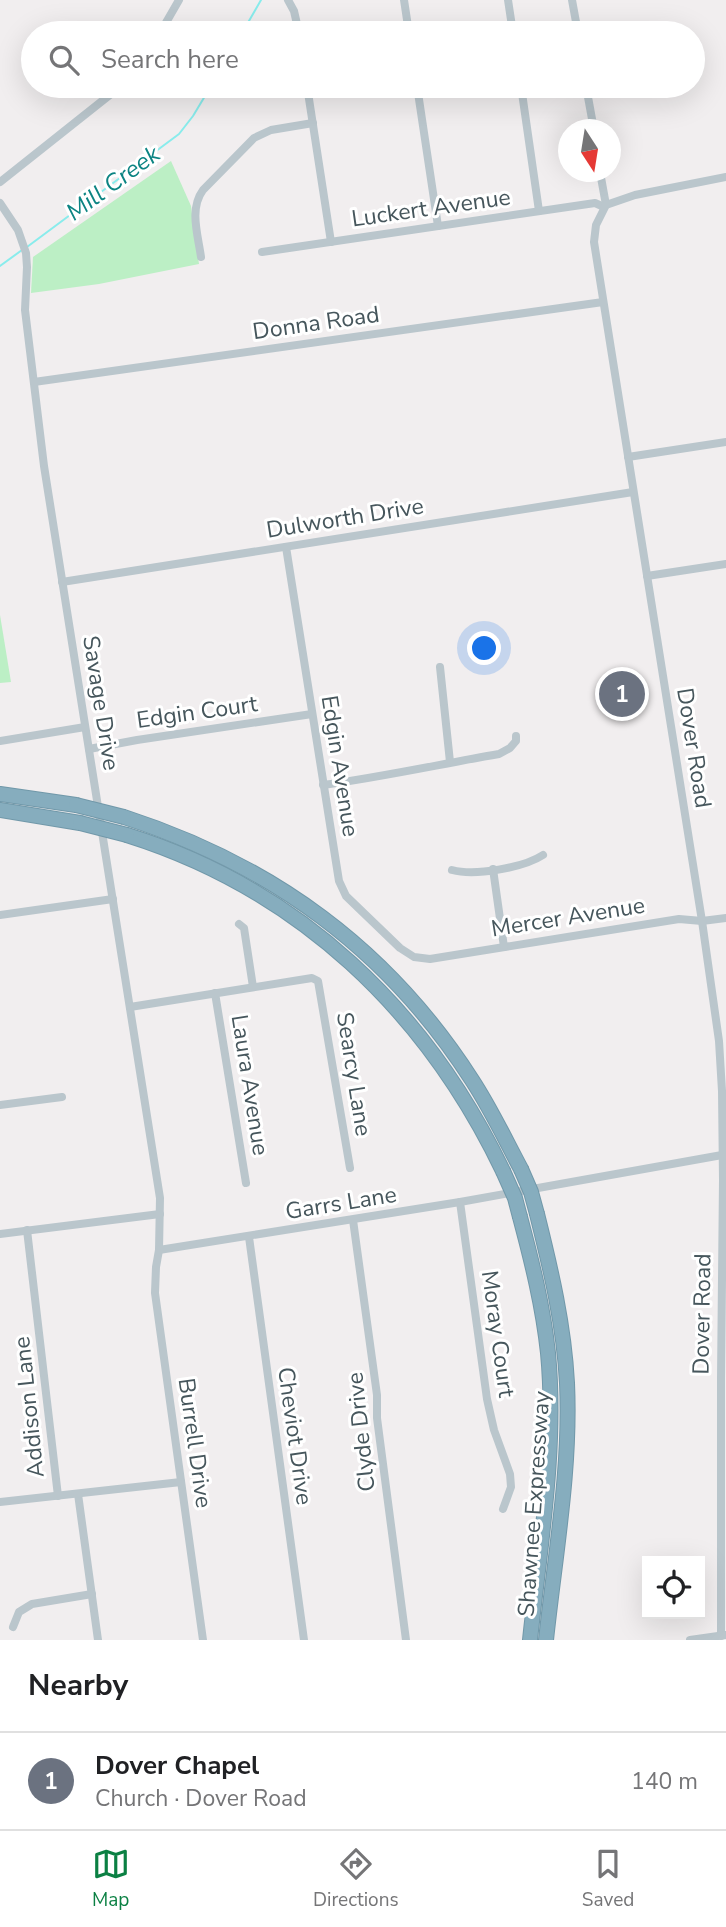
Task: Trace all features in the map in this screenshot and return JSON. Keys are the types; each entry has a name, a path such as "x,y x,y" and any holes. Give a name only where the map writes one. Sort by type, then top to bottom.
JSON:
{"highway":[{"name":"Shawnee Expressway","path":"0,794 76,805 124,817 179,836 250,869 294,896 353,941 408,996 442,1036 472,1080 495,1118 531,1192 556,1295 563,1340 567,1384 565,1469 546,1640"},
{"name":"Shawnee Expressway","path":"0,810 80,822 127,835 199,862 289,913 378,988 433,1053 463,1096 515,1198 542,1306 550,1373 549,1457 530,1640"}],"street":[{"path":"167,21 179,0"},
{"path":"288,0 296,21"},
{"path":"404,0 407,21"},
{"path":"508,0 511,21"},
{"path":"572,0 576,21"},
{"path":"0,182 106,98"},
{"path":"309,98 331,242"},
{"path":"419,98 438,226"},
{"path":"522,98 539,211"},
{"path":"588,98 592,119"},
{"path":"201,257 195,211 202,190 254,138 271,130 313,123"},
{"path":"601,182 605,206 635,195 726,177"},
{"name":"Savage Drive","path":"0,203 23,241 27,267 25,310 44,466 159,1188 160,1214"},
{"name":"Luckert Avenue","path":"262,251 595,203 605,206"},
{"name":"Dover Road","path":"605,206 596,225 594,242 719,1041 722,1091 724,1635"},
{"name":"Donna Road","path":"34,382 603,302"},
{"path":"628,457 726,442"},
{"name":"Dulworth Drive","path":"62,582 633,492"},
{"name":"Edgin Avenue","path":"286,547 339,881 346,896 400,948 416,958"},
{"path":"647,576 726,564"},
{"path":"440,667 450,762"},
{"name":"Edgin Court","path":"89,748 312,714"},
{"path":"0,741 85,727"},
{"path":"323,785 392,775 506,751 516,741 516,736"},
{"path":"452,870 466,873 493,869 528,863 543,855"},
{"path":"493,869 505,947"},
{"path":"0,915 113,899"},
{"name":"Mercer Avenue","path":"416,958 430,959 678,919 702,921 726,918"},
{"path":"130,1007 253,987 244,928 239,924"},
{"name":"Searcy Lane","path":"253,987 312,978 318,981 350,1168"},
{"name":"Laura Avenue","path":"215,993 246,1183"},
{"path":"0,1105 62,1097"},
{"name":"Garrs Lane","path":"159,1250 460,1202 722,1155"},
{"name":"Moray Court","path":"460,1202 487,1399 494,1430 510,1474 510,1487 503,1509"},
{"path":"0,1234 160,1214 159,1250"},
{"name":"Clyde Drive","path":"353,1220 406,1640"},
{"name":"Addison Lane","path":"27,1230 58,1496"},
{"name":"Cheviot Drive","path":"248,1237 304,1640"},
{"name":"Burrell Drive","path":"159,1250 155,1293 203,1640"},
{"path":"0,1502 181,1482"},
{"name":"Addison Lane","path":"78,1494 98,1640"},
{"path":"13,1627 19,1612 32,1604 92,1594"},
{"path":"693,1640 724,1635"}],"green space":[{"path":"171,161 191,206 199,264 99,284 31,293 33,257"},
{"path":"0,615 11,682 0,683"}],"waterway":[{"name":"Mill Creek","path":"249,21 261,0"},
{"name":"Mill Creek","path":"27,247 179,134 204,98"},
{"name":"Mill Creek","path":"0,266 22,250"}],"place":[{"name":"Dover Chapel","path":"622,694"}]}
